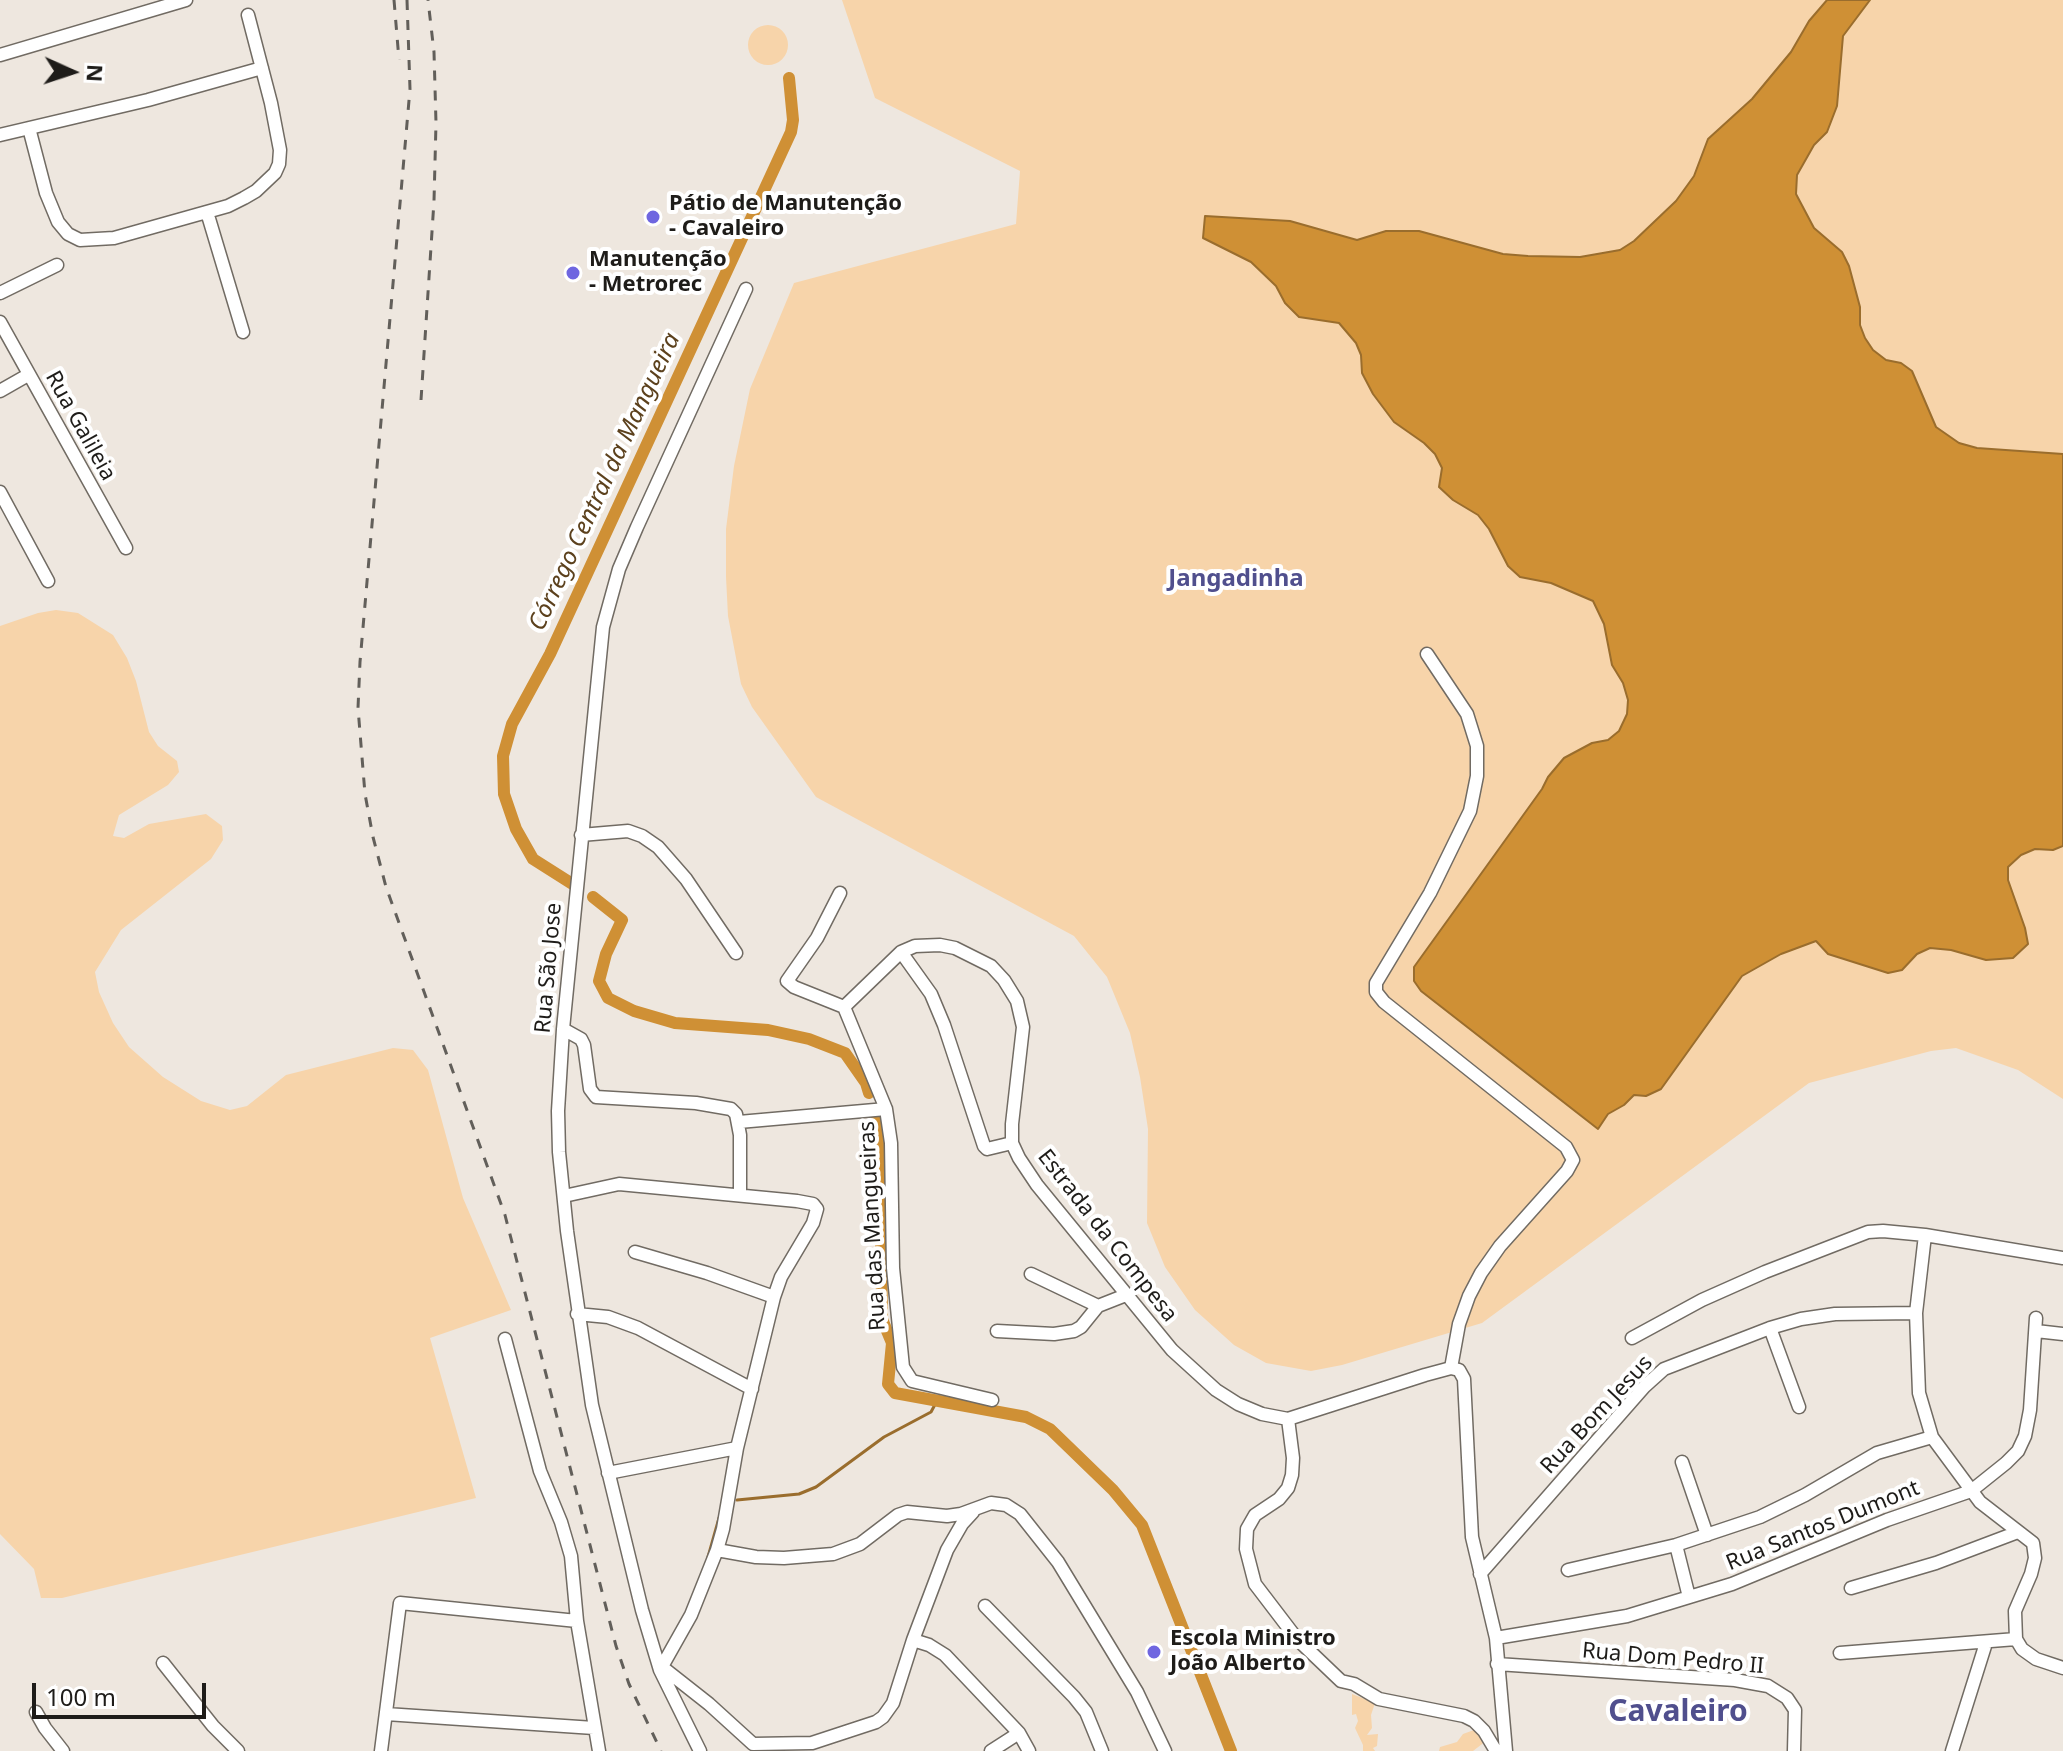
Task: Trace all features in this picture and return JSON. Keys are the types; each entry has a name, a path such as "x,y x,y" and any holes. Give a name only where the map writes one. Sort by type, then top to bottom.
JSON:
{"street":[{"path":"0,41 0,55 186,0"},
{"path":"29,128 46,193 58,222 68,234 80,240 114,238 207,212 244,198 268,181 279,164 280,150 248,15"},
{"path":"0,135 148,100 262,68"},
{"path":"207,212 243,332"},
{"path":"0,293 57,265"},
{"name":"Rua São Jose","path":"700,1751 661,1669 642,1610 592,1405 577,1314 558,1111 581,835 601,638 609,601 637,527 746,289"},
{"name":"Rua Galileia","path":"0,322 126,548"},
{"path":"0,391 28,375"},
{"path":"0,492 48,581"},
{"path":"1427,654 1467,714 1477,746 1477,776 1470,811 1430,893 1376,983 1376,992 1384,1002 1566,1147 1573,1160 1481,1273 1459,1324 1455,1369 1464,1379 1469,1516 1496,1638 1506,1751"},
{"path":"581,835 628,831 658,847 686,879 736,953"},
{"path":"840,893 817,938 787,981 794,987 844,1007 901,952 918,973 940,1015 984,1146 987,1149 1012,1143"},
{"name":"Estrada da Compesa","path":"901,952 915,946 940,945 976,956 1004,980 1017,1001 1023,1027 1012,1143 1037,1185 1172,1350 1216,1390 1250,1409 1288,1419"},
{"name":"Rua das Mangueiras","path":"844,1007 886,1109 891,1143 893,1268 903,1367 912,1381 992,1400"},
{"path":"563,1029 581,1039 584,1045 590,1089 596,1097 731,1109 739,1122 740,1195"},
{"path":"739,1122 886,1109"},
{"path":"564,1196 619,1184 797,1201 816,1206 813,1223 781,1277 774,1297 737,1448 717,1550 691,1615 661,1669 709,1704 753,1744 812,1743 864,1727 883,1717 893,1703 947,1550 962,1524 980,1507"},
{"path":"1632,1338 1702,1300 1854,1236 1883,1231 1925,1235 2063,1258"},
{"path":"1925,1235 1916,1313 1919,1393 1932,1437 1971,1491 1991,1512 2033,1543 2035,1558 2015,1611 2016,1639 2022,1649 2036,1659 2063,1668"},
{"path":"635,1252 774,1297"},
{"path":"1031,1274 1098,1306"},
{"path":"997,1331 1054,1334 1074,1331 1098,1306 1126,1295"},
{"name":"Rua Bom Jesus","path":"1480,1574 1654,1377 1675,1363 1801,1319 1835,1314 1916,1313"},
{"path":"577,1314 608,1317 638,1328 752,1389"},
{"name":"Rua Santos Dumont","path":"1496,1638 1627,1616 1732,1584 1887,1520 1971,1491 2018,1451 2025,1436 2030,1410 2036,1324 2063,1334"},
{"path":"1770,1328 1799,1407"},
{"path":"505,1339 540,1471 568,1547 599,1751"},
{"path":"1455,1369 1288,1419 1293,1458 1288,1488 1279,1499 1255,1515 1247,1529 1246,1549 1255,1584 1297,1639 1341,1681 1354,1684 1379,1699 1474,1721 1496,1751"},
{"name":"Rua Santos Dumont","path":"1682,1462 1707,1535 1782,1507 1877,1453 1932,1437"},
{"path":"608,1473 737,1448"},
{"path":"717,1550 784,1558 833,1554 860,1544 898,1515 907,1512 947,1516 998,1503 1006,1505 1020,1514 1040,1535 1119,1659 1165,1751"},
{"path":"1851,1588 1936,1563 2018,1532"},
{"path":"1568,1570 1707,1535"},
{"path":"1676,1545 1689,1597"},
{"path":"381,1751 400,1603 577,1621"},
{"path":"985,1606 1074,1697 1086,1712 1102,1751"},
{"path":"1840,1653 2016,1639"},
{"path":"913,1640 945,1655 1019,1733 1029,1751"},
{"path":"1952,1751 1986,1643"},
{"path":"163,1663 213,1726 238,1751"},
{"name":"Rua Dom Pedro II","path":"1497,1664 1735,1680 1768,1686 1787,1698 1795,1710 1794,1751"},
{"path":"36,1712 63,1751"},
{"path":"386,1714 594,1728"},
{"path":"991,1751 1019,1733"}],"shaded area":[{"path":"842,0 2063,0 2063,1099 2018,1070 1956,1048 1931,1051 1809,1083 1482,1323 1342,1365 1311,1371 1266,1363 1234,1345 1195,1310 1165,1267 1147,1223 1148,1129 1140,1077 1130,1033 1107,977 1074,936 816,797 752,707 741,684 728,616 726,577 726,529 734,466 750,389 794,283 1016,224 1020,171 875,98"},
{"path":"1827,0 1870,0 1843,36 1837,106 1827,132 1814,145 1797,175 1796,194 1814,228 1842,252 1849,266 1865,338 1873,350 1886,360 1901,363 1912,371 1936,427 1959,443 1977,448 2063,454 2063,846 2053,850 2035,849 2021,855 2008,867 2008,880 2028,944 2013,958 1986,960 1951,950 1930,948 1917,954 1902,970 1888,973 1828,954 1816,941 1781,954 1742,976 1661,1089 1646,1096 1634,1095 1608,1114 1598,1129 1421,991 1414,981 1414,967 1564,758 1592,743 1608,740 1619,731 1627,714 1628,700 1623,683 1612,665 1604,624 1593,601 1551,583 1520,577 1508,566 1478,515 1439,487 1442,468 1435,454 1394,422 1373,394 1362,373 1361,355 1356,343 1339,323 1299,317 1285,303 1276,286 1251,262 1203,238 1205,216 1290,221 1357,240 1386,231 1419,231 1503,254 1580,257 1620,250 1634,241 1676,201 1694,176 1708,139 1752,99 1791,52 1809,21"},
{"path":"768,25 782,31 788,45 782,59 768,65 754,59 748,45 754,31"},
{"path":"56,610 78,613 113,635 136,681 149,732 158,746 177,761 179,772 168,785 119,815 113,836 124,838 149,824 206,814 222,826 223,840 211,859 121,930 95,972 99,992 113,1023 129,1047 163,1077 201,1101 230,1110 247,1106 286,1075 393,1048 413,1050 428,1070 463,1198 511,1310 430,1338 476,1498 62,1598 41,1598 34,1569 0,1534 0,626"},
{"path":"1352,1694 1375,1703 1371,1715 1372,1728 1367,1735 1378,1734 1377,1746 1373,1748 1375,1751 1363,1751 1355,1728 1358,1721 1356,1714 1352,1715"},
{"path":"1474,1730 1486,1741 1473,1751 1439,1751 1440,1747 1457,1742 1463,1734"}],"waterway":[{"name":"Córrego Central da Mangueira","path":"574,885 533,859 516,829 504,794 503,756 512,724 550,654 791,132 793,120 789,78"},
{"name":"Córrego Central da Mangueira","path":"593,897 622,920 606,954 599,981 608,998 634,1011 675,1023 768,1030 809,1039 845,1053 866,1083 869,1093"},
{"name":"Córrego Central da Mangueira","path":"875,1111 880,1162 882,1319 892,1343 888,1384 895,1393 1026,1417 1050,1429 1113,1490 1142,1525 1231,1751"},
{"path":"737,1500 799,1494 816,1487 884,1437 931,1412 938,1399"},
{"path":"708,1557 719,1518"}],"railway":[{"path":"394,0 399,60"},
{"path":"407,0 410,89 360,662 358,708 365,794 386,887 505,1215 616,1646 629,1684 661,1751"},
{"path":"421,400 436,123 434,52 428,0"}],"place":[{"name":"Pátio de Manutenção - Cavaleiro","path":"653,217"},
{"name":"Manutenção - Metrorec","path":"573,273"},
{"name":"Escola Ministro João Alberto","path":"1154,1652"}],"district":[{"name":"Jangadinha","path":"1236,579"},
{"name":"Cavaleiro","path":"1678,1712"}]}
